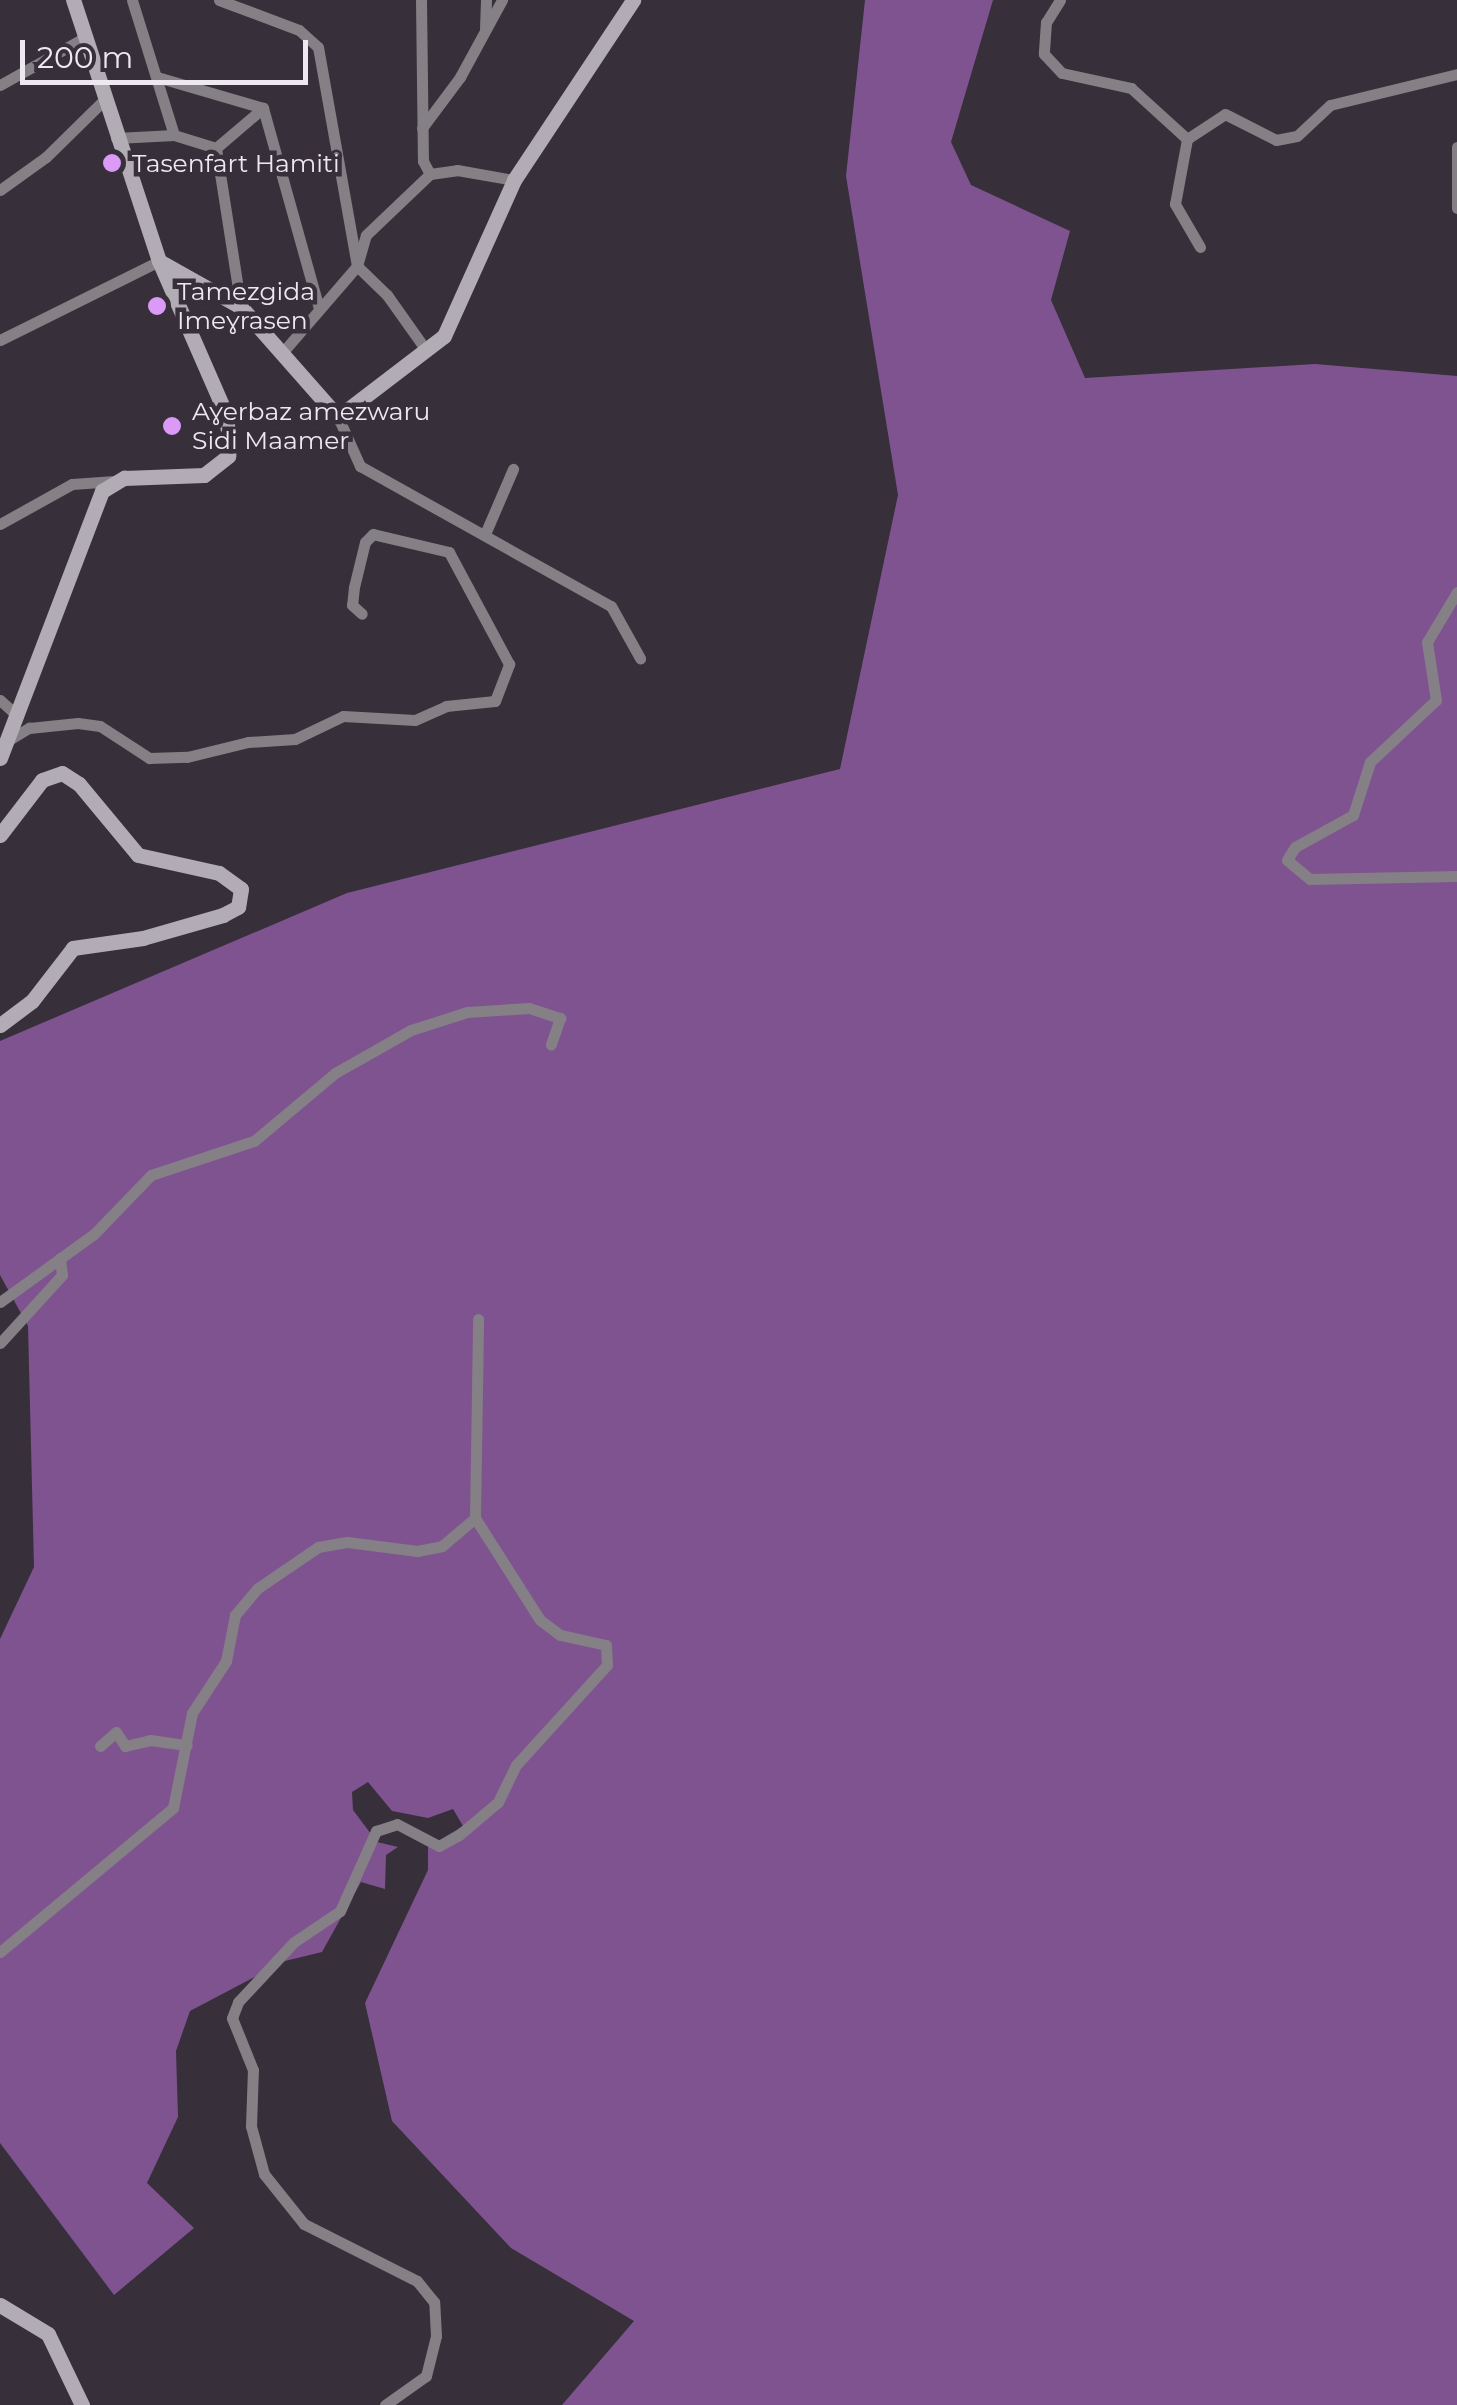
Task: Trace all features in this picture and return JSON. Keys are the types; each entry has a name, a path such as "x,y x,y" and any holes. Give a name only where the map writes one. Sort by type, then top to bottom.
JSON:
{"main road":[{"path":"0,758 93,507 112,481 204,475 228,456 225,412 160,261 73,0"},
{"path":"160,261 241,306 338,417 444,336 514,180 633,0"},
{"path":"0,836 42,780 62,773 80,784 138,855 230,876 241,889 238,907 223,915 129,941 73,948 32,1001 0,1024"},
{"path":"0,2305 48,2334 82,2405"}],"street":[{"path":"132,0 174,134"},
{"path":"220,0 299,30 321,52 356,266 388,295 426,350"},
{"path":"237,9 248,0"},
{"path":"420,0 422,128 430,174"},
{"path":"485,33 486,0"},
{"path":"422,128 485,33 502,0"},
{"path":"1060,0 1046,22 1044,54 1062,73 1131,88 1187,139"},
{"path":"0,85 84,38"},
{"path":"1200,246 1175,204 1187,139 1225,114 1276,140 1297,136 1330,105 1457,74"},
{"path":"158,77 263,108"},
{"path":"0,190 46,157 104,100"},
{"path":"216,148 263,108"},
{"path":"263,108 319,308"},
{"path":"116,138 174,134 216,148"},
{"path":"1457,147 1457,208"},
{"path":"216,148 241,306"},
{"path":"282,353 356,266 366,235 430,174 457,170 514,180"},
{"path":"0,340 160,261"},
{"path":"338,417 360,466 611,606 640,658"},
{"path":"484,534 513,469"},
{"path":"0,524 72,484 112,481"},
{"path":"7,741 29,728 78,723 100,726 149,758 187,758 248,742 295,739 342,716 415,720 446,706 495,701 509,664 449,552 373,534 365,542 354,587 352,604 362,614"},
{"path":"1457,592 1427,642 1436,700 1370,762 1353,814 1295,847 1287,860 1310,879 1457,876"},
{"path":"0,700 18,716"},
{"path":"0,1302 108,1223 150,1176 254,1141 335,1073 424,1024 494,1008 542,1010 561,1020 551,1044"},
{"path":"0,1344 62,1275 60,1258"},
{"path":"385,2405 426,2376 436,2336 434,2302 416,2281 304,2224 264,2174 251,2126 253,2070 232,2018 238,2002 294,1942 340,1912 376,1831 396,1824 440,1846 459,1835 498,1802 516,1764 607,1665 608,1646 560,1635 540,1620 476,1518 478,1319"},
{"path":"0,1952 109,1855 170,1812 192,1713 226,1661 235,1614 292,1559 338,1542 406,1551 442,1546 476,1518"},
{"path":"100,1746 116,1732 125,1746 150,1740 187,1745"}],"shaded area":[{"path":"865,0 993,0 951,142 971,185 1070,231 1051,300 1085,378 1315,364 1457,376 1457,2405 562,2405 634,2321 511,2248 392,2121 365,2003 428,1870 428,1847 463,1826 453,1809 428,1818 392,1811 368,1782 352,1792 353,1810 377,1842 398,1847 386,1855 385,1889 361,1882 322,1952 285,1961 190,2011 176,2051 178,2117 147,2183 194,2228 114,2295 0,2143 0,1639 34,1567 28,1326 0,1275 0,1041 347,893 840,769 898,495 846,176"}],"place":[{"name":"Tasenfart Hamiti","path":"112,163"},
{"name":"Tamezgida Imeɣrasen","path":"157,306"},
{"name":"Aɣerbaz amezwaru Sidi Maamer","path":"172,426"}]}
